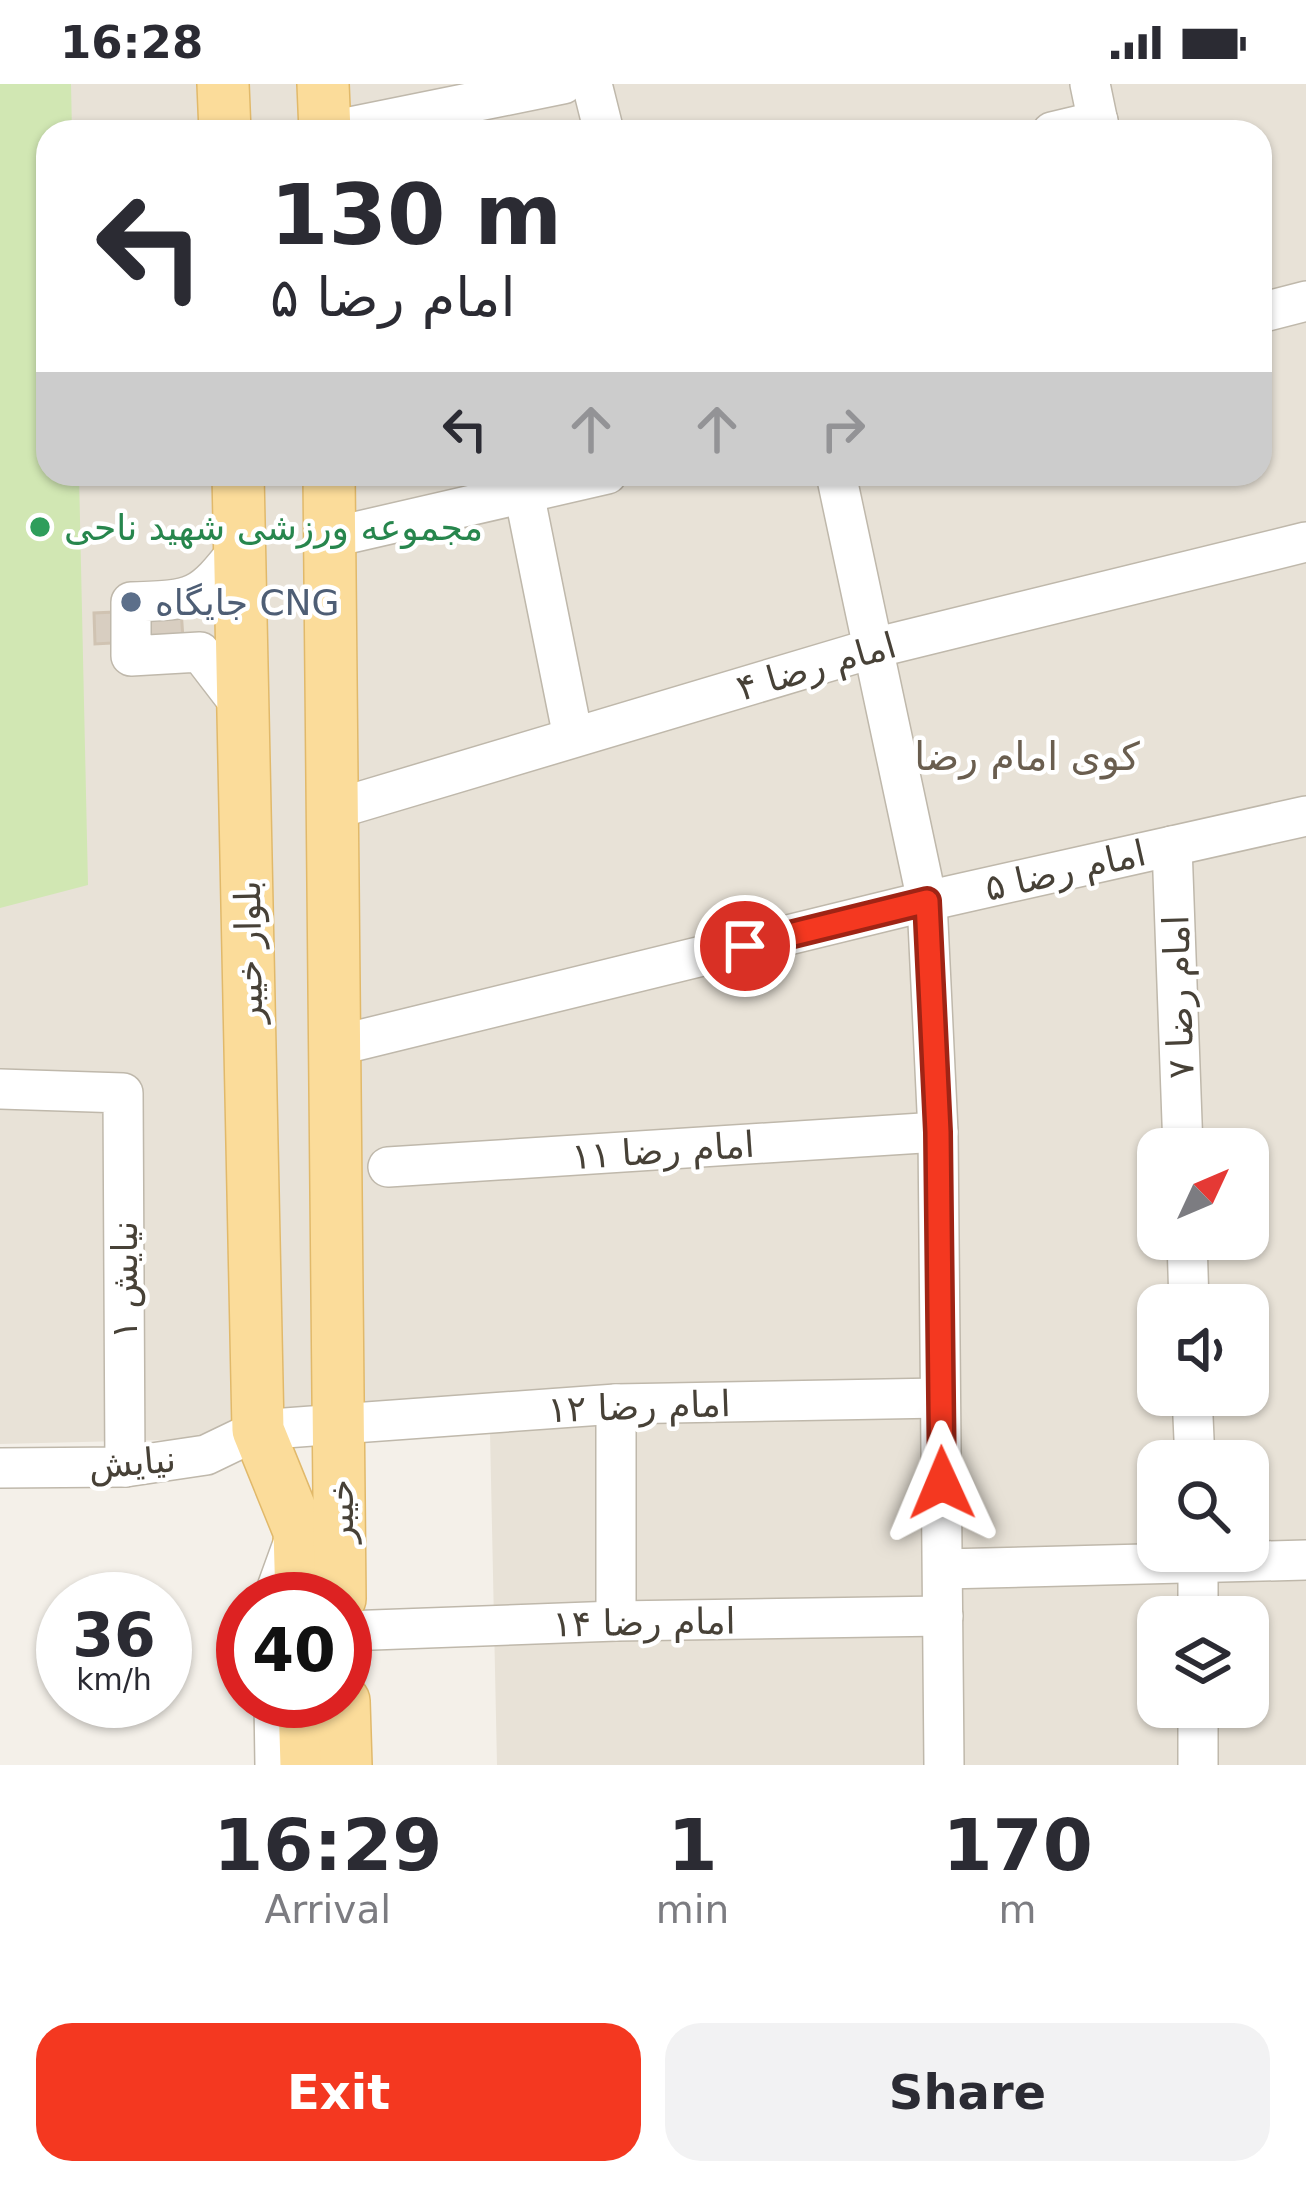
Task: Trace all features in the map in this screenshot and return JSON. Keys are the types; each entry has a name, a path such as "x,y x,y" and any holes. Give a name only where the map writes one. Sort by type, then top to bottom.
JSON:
{"main road":[{"path":"323,84 324,120"},
{"name":"بلوار خیبر","path":"238,486 258,1430"},
{"path":"329,486 339,1424"},
{"path":"254,1205 266,1214 295,1221 322,1214 334,1205"},
{"path":"255,1293 275,1276 301,1272 335,1292"},
{"name":"خیبر","path":"339,1424 340,1572"},
{"path":"258,1430 299,1531 300,1572"},
{"path":"305,1728 306,1765"},
{"path":"345,1728 346,1765"}],"street":[{"path":"384,120 563,84"},
{"path":"592,84 601,120"},
{"path":"1272,310 1306,302"},
{"path":"329,538 555,486"},
{"path":"839,486 927,901 938,1132 944,1765"},
{"path":"524,493 573,737"},
{"name":"امام رضا ۴","path":"332,810 874,648 1306,542"},
{"path":"240,548 214,582 187,601 130,602 131,656 200,652 243,709"},
{"name":"امام رضا ۵","path":"334,1046 927,901 1306,816"},
{"name":"امام رضا ۷","path":"1172,846 1183,1128"},
{"name":"نیایش ۱","path":"0,1089 123,1093 125,1467"},
{"name":"امام رضا ۱۱","path":"388,1167 938,1132"},
{"name":"امام رضا ۱۲","path":"258,1430 616,1405 940,1398"},
{"path":"616,1405 616,1621"},
{"name":"نیایش","path":"0,1468 125,1467 206,1455 258,1430"},
{"path":"283,1572 299,1531"},
{"path":"1269,1559 1306,1560"},
{"path":"944,1569 1137,1560"},
{"name":"امام رضا ۱۴","path":"372,1630 943,1616"},
{"path":"274,1728 275,1765"},
{"path":"1198,1728 1198,1765"}],"shaded area":[{"path":"0,84 1306,84 1306,1765 497,1765 490,1432 0,1444"}],"green space":[{"name":"مجموعه ورزشی شهید ناحی","path":"0,84 71,84 72,120 36,120 36,486 79,486 88,885 0,908"}],"building":[{"path":"181,609 183,639 95,644 94,613"}],"place":[{"name":"مجموعه ورزشی شهید ناحی","path":"40,527"},
{"name":"جایگاه CNG","path":"131,602"}],"district":[{"name":"کوی امام رضا","path":"1027,756"}],"route":[{"path":"745,946 927,901 938,1132 942,1483"}]}
